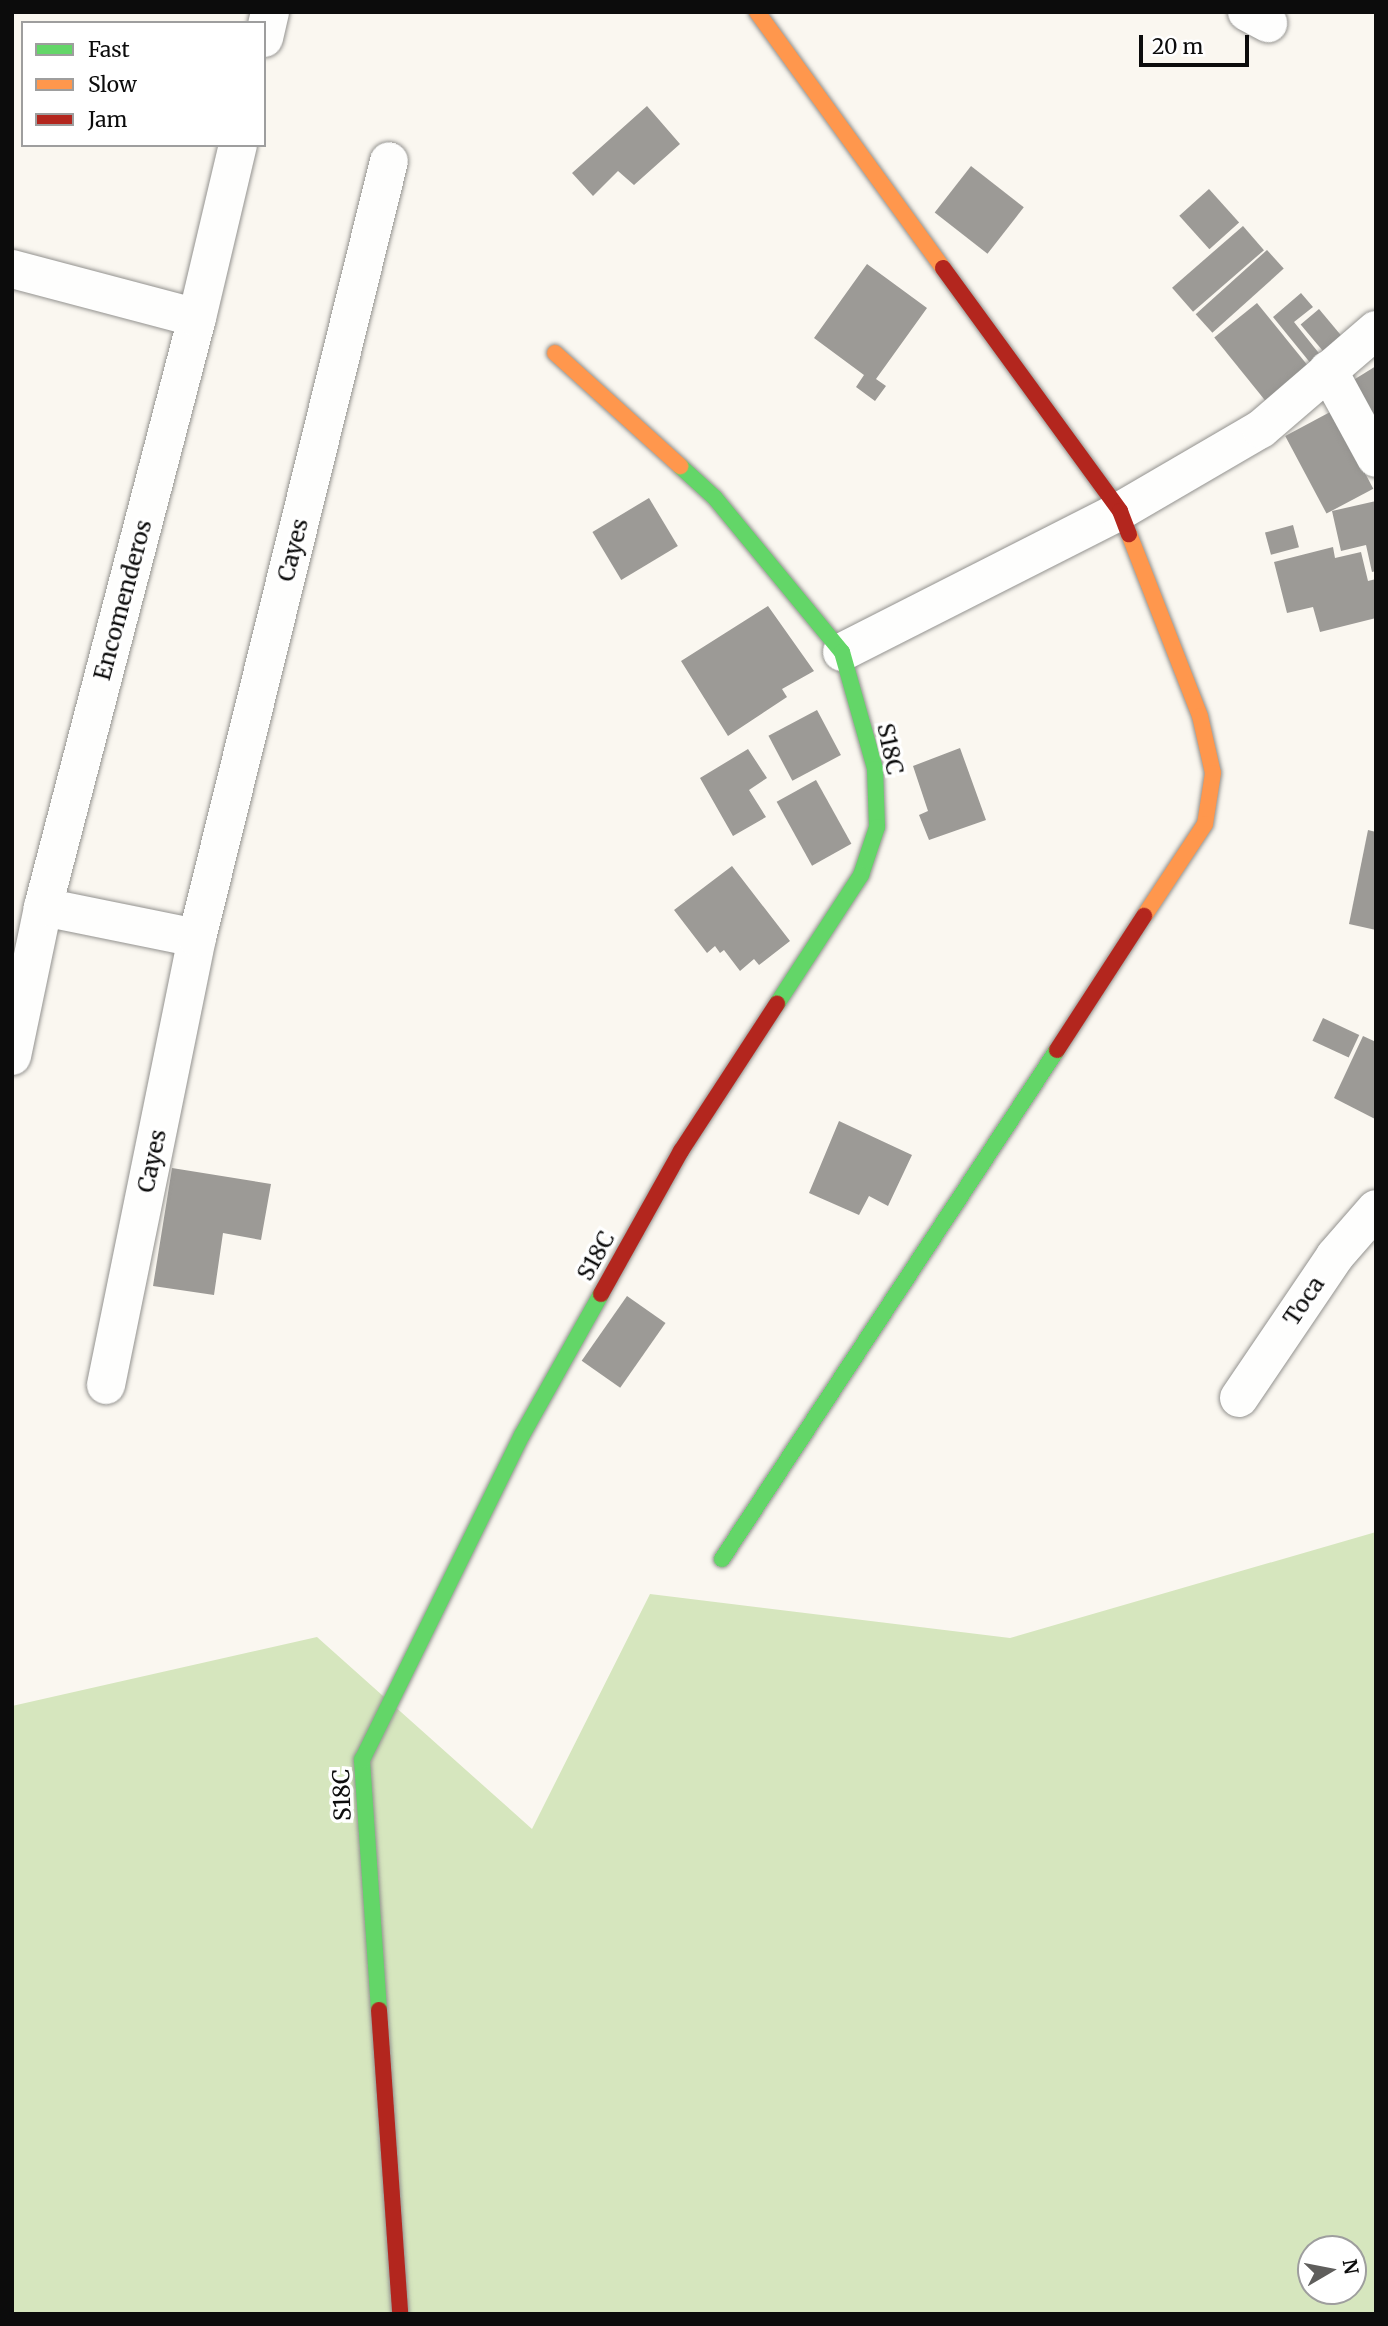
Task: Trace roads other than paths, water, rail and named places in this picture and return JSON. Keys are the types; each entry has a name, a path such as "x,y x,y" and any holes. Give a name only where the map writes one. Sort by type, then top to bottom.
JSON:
{"street":[{"path":"266,29 270,12"},
{"path":"722,1559 1205,824 1213,774 1200,716 1120,511 757,12"},
{"name":"Encomenderos","path":"12,1056 43,907 197,318 238,147"},
{"name":"Cayes","path":"106,1385 197,938 389,162"},
{"path":"12,269 197,318"},
{"path":"842,652 1120,511 1261,429 1376,330"},
{"name":"S18C","path":"400,2314 362,1760 522,1435 675,1163 861,876 877,827 875,769 842,652 715,498 555,353"},
{"path":"1328,370 1376,458"},
{"path":"43,907 197,938"},
{"name":"Toca","path":"1239,1398 1335,1256 1376,1209"}]}
